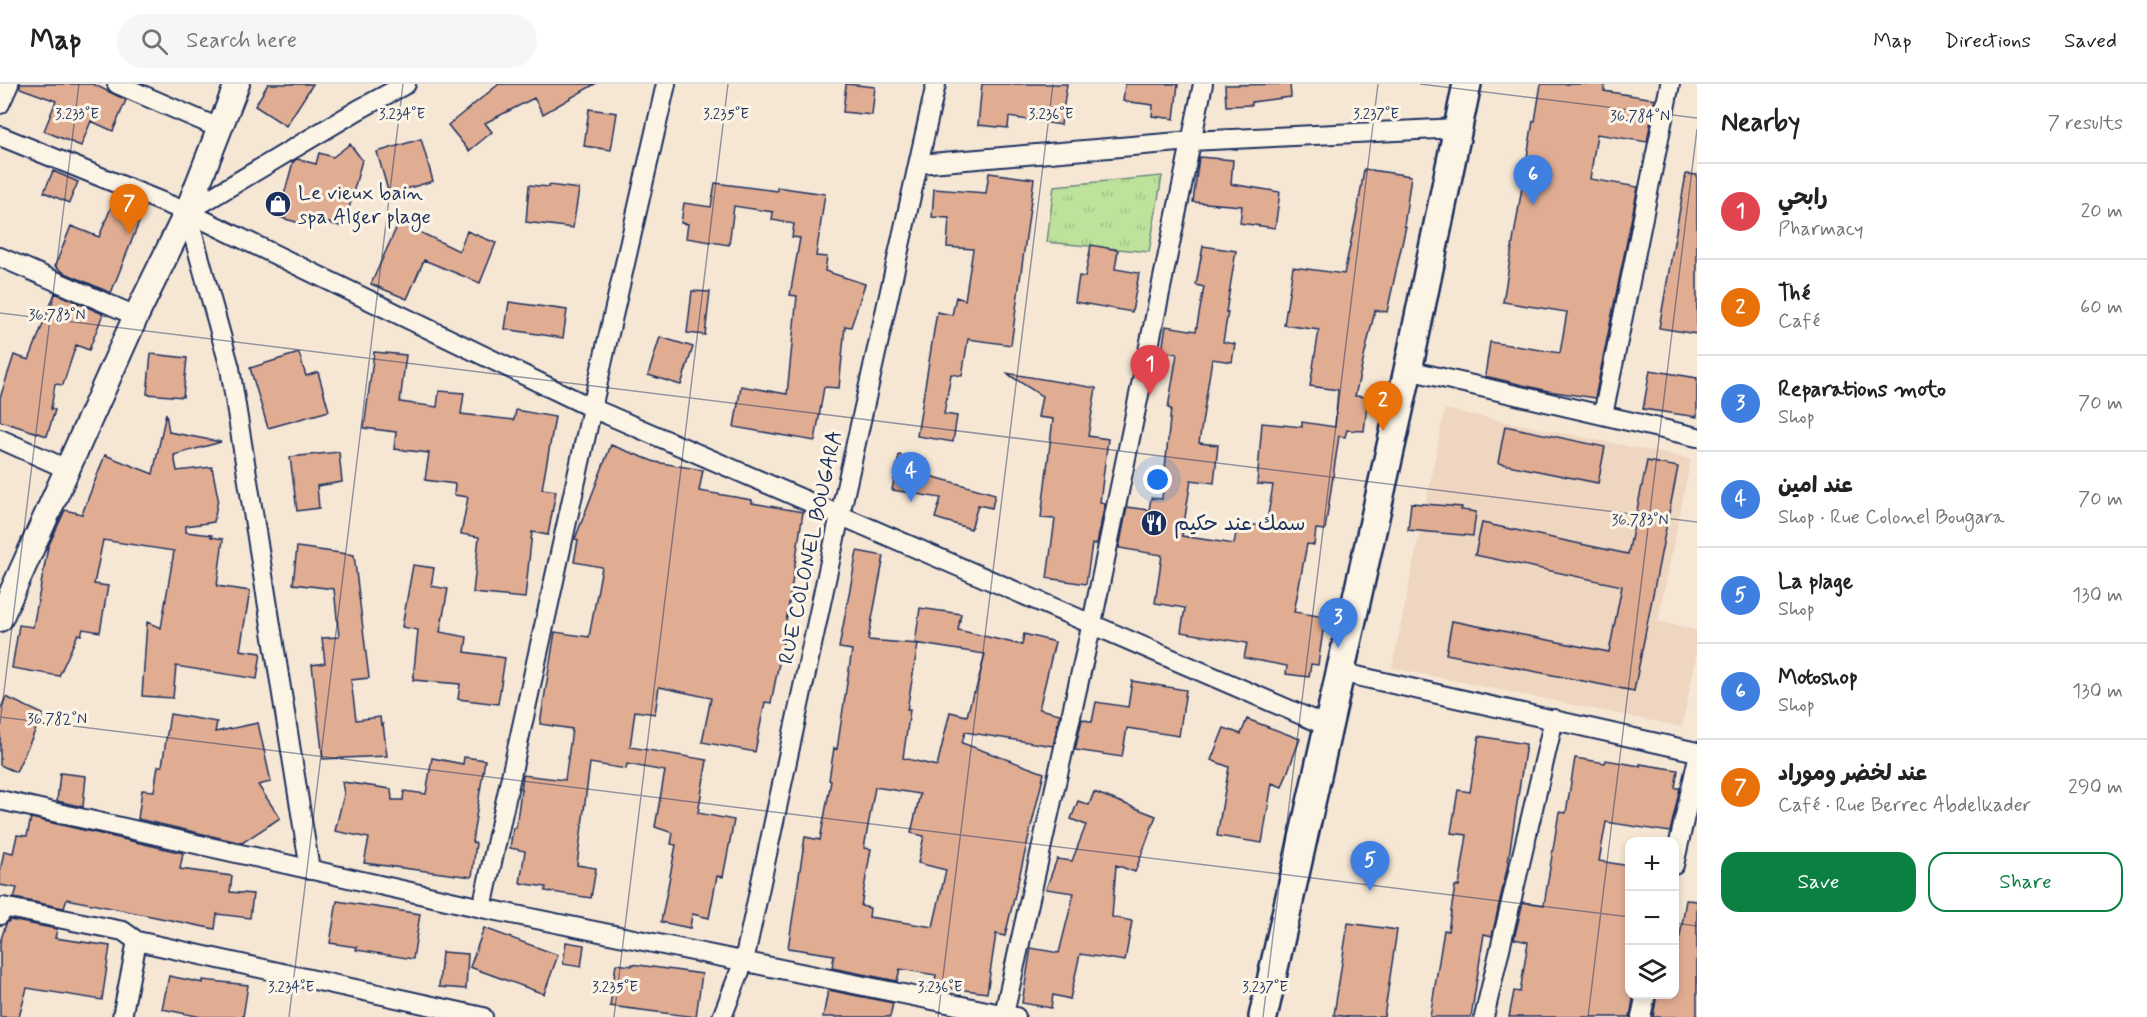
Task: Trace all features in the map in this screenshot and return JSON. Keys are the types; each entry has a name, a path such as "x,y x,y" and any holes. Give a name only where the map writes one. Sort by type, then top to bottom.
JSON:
{"main road":[{"path":"1263,1017 1408,370 1467,84"}],"street":[{"path":"0,104 9,84"},
{"path":"117,84 219,128"},
{"path":"0,619 136,316 187,212 237,84"},
{"path":"187,212 406,84"},
{"path":"482,908 666,84"},
{"name":"RUE COLONEL BOUGARA","path":"722,1017 744,961 936,84"},
{"path":"0,800 482,908 1010,1016 1203,84"},
{"path":"1603,415 1670,84"},
{"path":"919,164 1191,141 1458,128"},
{"path":"0,136 187,212 592,408 1327,726"},
{"path":"187,212 230,368 310,870"},
{"path":"0,257 136,316"},
{"path":"1408,370 1697,437"},
{"path":"0,439 67,469"},
{"path":"1339,672 1697,752"},
{"path":"1484,1017 1554,719"},
{"path":"1679,842 1697,762"},
{"path":"0,915 3,907 123,931 137,941 483,1017"},
{"path":"122,1017 137,941"},
{"path":"1641,1017 1645,999"}],"shaded area":[{"path":"1445,409 1691,459 1658,621 1697,630 1697,653 1682,727 1392,668"}],"green space":[{"path":"1162,176 1149,252 1047,242 1054,186"}],"building":[{"path":"20,84 93,84 126,100 113,131 91,121 81,146 44,131 56,101 20,88"},
{"path":"268,84 313,84 286,126 255,106"},
{"path":"499,84 595,84 543,114 534,98 485,123 492,132 469,151 448,125"},
{"path":"846,84 875,87 872,115 843,112"},
{"path":"982,84 1067,84 1061,125 1009,117 1008,128 978,125"},
{"path":"1125,84 1178,84 1174,119 1152,116 1153,105 1123,101"},
{"path":"1290,84 1291,97 1252,102 1252,105 1226,106 1225,85"},
{"path":"1541,84 1605,84 1604,91 1655,99 1647,142 1597,134 1590,179 1638,187 1595,398 1548,391 1485,376 1490,342 1560,353 1567,312 1503,302"},
{"path":"589,109 617,113 611,150 584,146"},
{"path":"421,139 433,181 389,194 377,152"},
{"path":"350,144 362,160 344,227 308,218 307,225 278,217 293,162 297,159 316,164 319,153 333,157"},
{"path":"1199,157 1233,160 1231,184 1280,192 1275,228 1240,223 1242,206 1193,202"},
{"path":"1364,169 1411,176 1404,226 1406,226 1387,312 1375,310 1355,396 1368,397 1364,431 1347,430 1345,437 1339,436 1325,530 1316,529 1314,545 1307,544 1294,612 1325,617 1318,665 1311,664 1309,677 1286,674 1287,666 1244,658 1247,643 1181,632 1185,608 1155,603 1162,555 1119,548 1127,507 1149,510 1151,498 1162,499 1171,409 1168,408 1177,354 1162,351 1166,326 1196,331 1204,287 1196,285 1203,246 1236,251 1223,342 1235,344 1232,362 1212,359 1199,443 1218,445 1214,483 1191,480 1182,536 1234,544 1238,522 1266,527 1273,485 1257,484 1262,423 1302,427 1302,422 1335,427 1338,390 1310,386 1319,330 1284,325 1293,267 1344,274"},
{"path":"53,171 78,182 69,203 44,192"},
{"path":"989,173 1034,179 1011,345 968,339 962,376 951,374 944,414 957,416 953,442 917,436 937,312 952,315 956,297 965,300 973,249 947,247 949,218 932,217 934,189 986,193"},
{"path":"1686,174 1697,175 1697,334 1659,328"},
{"path":"715,183 777,191 777,187 825,194 816,256 827,257 825,271 865,284 851,327 845,326 839,388 824,387 815,441 734,427 741,386 787,394 797,296 790,295 800,238 792,237 794,224 772,220 773,212 734,206 729,245 686,238 688,224 681,223 684,203 711,207"},
{"path":"529,185 579,189 573,228 526,222"},
{"path":"116,195 145,207 111,293 63,272 55,266 71,226 99,237"},
{"path":"399,222 459,251 467,231 496,243 480,283 424,260 407,299 371,284"},
{"path":"1091,245 1118,250 1115,269 1139,273 1132,312 1075,302 1079,276 1085,277"},
{"path":"692,291 710,292 705,335 687,333"},
{"path":"55,293 103,314 89,350 76,345 63,385 55,384 51,409 55,410 47,436 0,421 0,398 14,355 29,360"},
{"path":"509,302 567,310 563,338 505,329"},
{"path":"660,337 693,347 681,385 648,375"},
{"path":"374,352 406,355 400,402 437,407 439,391 464,393 461,414 514,420 516,410 555,417 542,489 556,491 548,535 532,532 525,598 473,593 479,537 461,534 468,497 454,495 455,484 425,480 429,453 394,449 396,432 364,428"},
{"path":"299,353 306,376 318,372 329,411 268,428 250,368"},
{"path":"151,354 187,358 183,397 147,394"},
{"path":"1650,370 1697,378 1697,417 1643,409"},
{"path":"1006,373 1096,388 1088,436 1108,439 1100,502 1105,503 1097,544 1092,544 1086,584 1047,578 1055,519 1041,518 1053,419 1038,417 1042,396"},
{"path":"166,413 169,432 221,442 174,455 177,471 212,467 218,498 214,522 186,526 186,532 212,535 211,537 223,539 217,586 250,591 240,650 261,653 257,679 176,666 173,698 142,696 147,622 161,628 174,551 103,540 94,584 108,586 100,632 83,629 81,635 78,634 59,676 12,668 19,625 33,627 48,547 65,510 82,514 105,455 153,474"},
{"path":"1505,426 1605,447 1598,483 1498,463"},
{"path":"611,445 655,462 703,470 699,491 803,512 771,703 765,702 755,752 702,742 711,698 659,687 655,714 635,711 630,747 707,760 698,813 734,820 723,877 717,876 709,918 692,914 690,928 661,922 676,845 671,844 673,833 655,827 665,771 627,764 626,769 590,763 577,865 596,868 591,898 545,891 546,887 520,883 525,851 510,848 513,828 516,828 523,775 565,780 572,729 540,724 555,632 589,637 602,567 574,562 578,540 575,539"},
{"path":"339,452 342,482 317,486 319,508 297,511 290,457"},
{"path":"899,455 926,460 923,474 995,494 992,508 978,505 971,529 935,518 941,498 892,490"},
{"path":"1647,461 1678,467 1634,691 1446,654 1452,621 1609,652 1622,586 1475,555 1482,523 1628,554"},
{"path":"1411,503 1462,507 1461,510 1476,512 1473,536 1408,530"},
{"path":"297,547 354,555 369,678 351,680 356,720 380,717 387,756 323,759 312,665 325,663 322,638 339,637 334,589 293,584"},
{"path":"857,551 884,556 868,640 918,644 907,710 910,710 903,758 937,766 950,712 967,716 985,654 915,643 920,608 961,614 958,630 1022,645 1024,634 1055,642 1039,709 1060,714 1053,746 965,732 962,743 1044,773 1005,936 996,934 987,993 934,986 936,975 900,969 897,981 832,968 834,955 788,948 805,837 820,840 831,781 829,780 834,748 837,749 852,650 839,648","holes":["875,787 920,794 911,833 924,836 918,863 946,870 933,927 869,917 870,908 861,906 871,849 864,848"]},
{"path":"413,565 434,568 431,586 448,589 440,632 467,637 465,652 505,658 498,704 458,699 460,684 413,680 418,630 402,627"},
{"path":"1132,681 1186,690 1179,736 1127,728 1122,757 1075,750 1082,719 1092,722 1096,702 1128,707"},
{"path":"6,697 43,714 16,772 0,765 0,710"},
{"path":"170,714 217,722 215,732 258,723 271,782 258,785 280,818 242,843 138,819 142,790 154,791 158,766 162,766"},
{"path":"1247,719 1300,739 1282,787 1272,783 1262,843 1217,836 1229,767 1211,760 1224,728 1241,734"},
{"path":"1479,736 1526,744 1507,869 1492,936 1484,934 1471,1017 1430,1017 1444,930 1448,931 1455,886 1459,886 1467,835 1451,833 1458,790 1470,792"},
{"path":"464,757 485,760 472,842 476,843 472,877 364,863 369,838 335,831 344,794 342,782 391,789 392,800 403,800 404,791 426,794 432,758 463,764"},
{"path":"1575,758 1678,770 1675,788 1680,788 1670,832 1606,822 1599,861 1625,865 1625,999 1633,999 1630,1017 1509,1017 1514,991 1520,992 1528,942 1514,939 1523,902 1544,905 1559,812 1566,813"},
{"path":"60,773 86,776 83,807 57,801"},
{"path":"1094,792 1156,816 1135,872 1116,865 1112,917 1132,921 1125,961 1080,954 1070,999 1053,995 1051,1008 1022,1003 1031,948 1059,953 1074,893 1046,889 1057,859 1072,861 1086,825 1071,819 1078,801 1089,805"},
{"path":"31,818 183,853 180,869 232,876 230,892 253,894 250,918 217,914 215,929 67,899 64,908 14,898 17,888 0,885 4,851 13,853 17,835 27,836"},
{"path":"1686,900 1697,901 1697,1017 1653,1017 1656,999 1679,999 1679,943"},
{"path":"337,901 420,914 413,959 356,950 357,947 330,943"},
{"path":"10,920 57,929 55,938 110,946 102,1000 27,988 19,1017 0,1017 0,942 6,924"},
{"path":"1348,923 1397,930 1384,1017 1334,1015"},
{"path":"484,928 558,955 544,994 470,967"},
{"path":"566,942 584,945 581,967 563,964"},
{"path":"442,952 468,954 466,989 439,987"},
{"path":"616,964 632,966 632,964 702,974 696,1017 610,1006"},
{"path":"169,976 203,983 203,980 248,985 243,1017 201,1017 162,1009"},
{"path":"828,990 893,1003 890,1017 823,1017"}],"place":[{"name":"Le vieux bain spa Alger plage","path":"278,204"},
{"name":"Motoshop","path":"1533,205"},
{"name":"عند لخضر وموراد","path":"129,234"},
{"name":"رابحي","path":"1150,395"},
{"name":"Thé","path":"1383,431"},
{"name":"عند امين","path":"911,502"},
{"name":"سمك عند حكيم","path":"1154,523"},
{"name":"Reparations moto","path":"1338,648"},
{"name":"La plage","path":"1370,891"}]}
